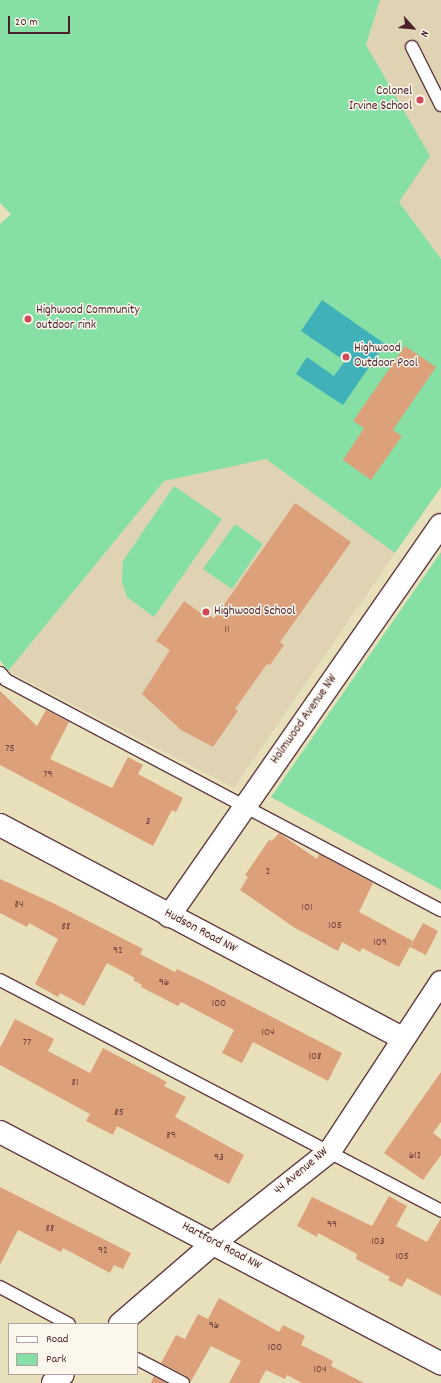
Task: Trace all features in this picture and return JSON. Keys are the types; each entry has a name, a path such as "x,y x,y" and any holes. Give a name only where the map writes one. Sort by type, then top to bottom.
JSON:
{"street":[{"name":"Holmwood Avenue NW","path":"169,916 441,525"},
{"name":"Hudson Road NW","path":"0,825 169,916 402,1038"},
{"name":"44 Avenue NW","path":"121,1323 214,1243 330,1151 402,1038 441,982"},
{"name":"Hartford Road NW","path":"0,1132 214,1243 441,1364"},
{"path":"53,1383 62,1375"}],"lane":[{"path":"412,47 441,105"},
{"path":"2,681 246,805 441,910"},
{"path":"0,980 330,1151 441,1211"},
{"path":"0,1287 67,1323"},
{"path":"138,1360 183,1383"}],"shaded area":[{"name":"Colonel Irvine School","path":"380,0 441,0 441,259 399,202 366,45"},
{"name":"Highwood School","path":"266,459 395,553 234,788 8,671 164,481"}],"green space":[{"path":"0,0 380,0 366,45 430,156 399,202 441,259 441,487 395,553 266,459 164,481 8,671 0,660 0,224 11,214 0,203"},
{"path":"174,486 222,519 154,617 127,597 122,581 123,561"},
{"path":"235,524 263,544 232,589 203,569"},
{"path":"441,552 441,890 271,797"}],"water":[{"path":"322,300 385,344 343,405 296,374 307,357 334,376 345,361 301,331"}],"building":[{"path":"405,346 436,367 393,430 402,436 371,480 343,460 364,428 353,421"},
{"path":"295,503 351,542 280,642 284,645 270,665 267,664 235,709 238,711 213,747 181,730 142,694 170,650 156,641 184,601 205,616 207,613 214,619"},
{"path":"0,691 37,726 46,710 69,722 50,759 112,788 128,757 143,765 138,774 183,798 176,812 172,810 153,846 0,765"},
{"path":"279,833 317,859 319,854 373,883 359,912 413,941 399,967 362,948 360,952 342,942 338,951 295,928 240,890 248,877 245,875 269,840 272,841"},
{"path":"0,879 55,904 143,949 140,954 175,972 177,969 206,983 342,1053 328,1081 253,1042 242,1063 222,1053 234,1030 181,1002 178,1006 141,987 142,985 133,980 135,978 107,963 84,1006 60,993 58,997 35,984 58,939 29,923 27,927 0,913"},
{"path":"423,923 438,931 426,955 410,947"},
{"path":"15,1019 54,1039 48,1051 90,1073 103,1048 167,1082 164,1086 186,1097 175,1117 244,1155 229,1184 117,1126 113,1135 86,1121 90,1114 0,1065 0,1048"},
{"path":"441,1072 441,1122 433,1133 441,1139 441,1155 423,1180 384,1153"},
{"path":"0,1187 131,1253 123,1269 114,1265 110,1273 63,1248 61,1252 18,1230 0,1265"},
{"path":"389,1196 407,1206 396,1226 427,1242 441,1218 441,1296 407,1278 402,1287 388,1280 390,1277 356,1259 357,1254 318,1233 317,1237 297,1226 312,1197 372,1226"},
{"path":"219,1298 279,1332 283,1325 305,1336 301,1345 333,1361 331,1366 364,1383 302,1383 287,1375 285,1379 266,1370 259,1383 229,1383 241,1361 211,1346 190,1383 186,1376 161,1363 176,1335 185,1339 198,1314 208,1319"},
{"path":"154,1376 167,1383 151,1383"}],"place":[{"name":"Colonel Irvine School","path":"420,100"},
{"name":"Highwood Community outdoor rink","path":"28,319"},
{"name":"Highwood Outdoor Pool","path":"346,357"},
{"name":"Highwood School","path":"206,612"}]}
